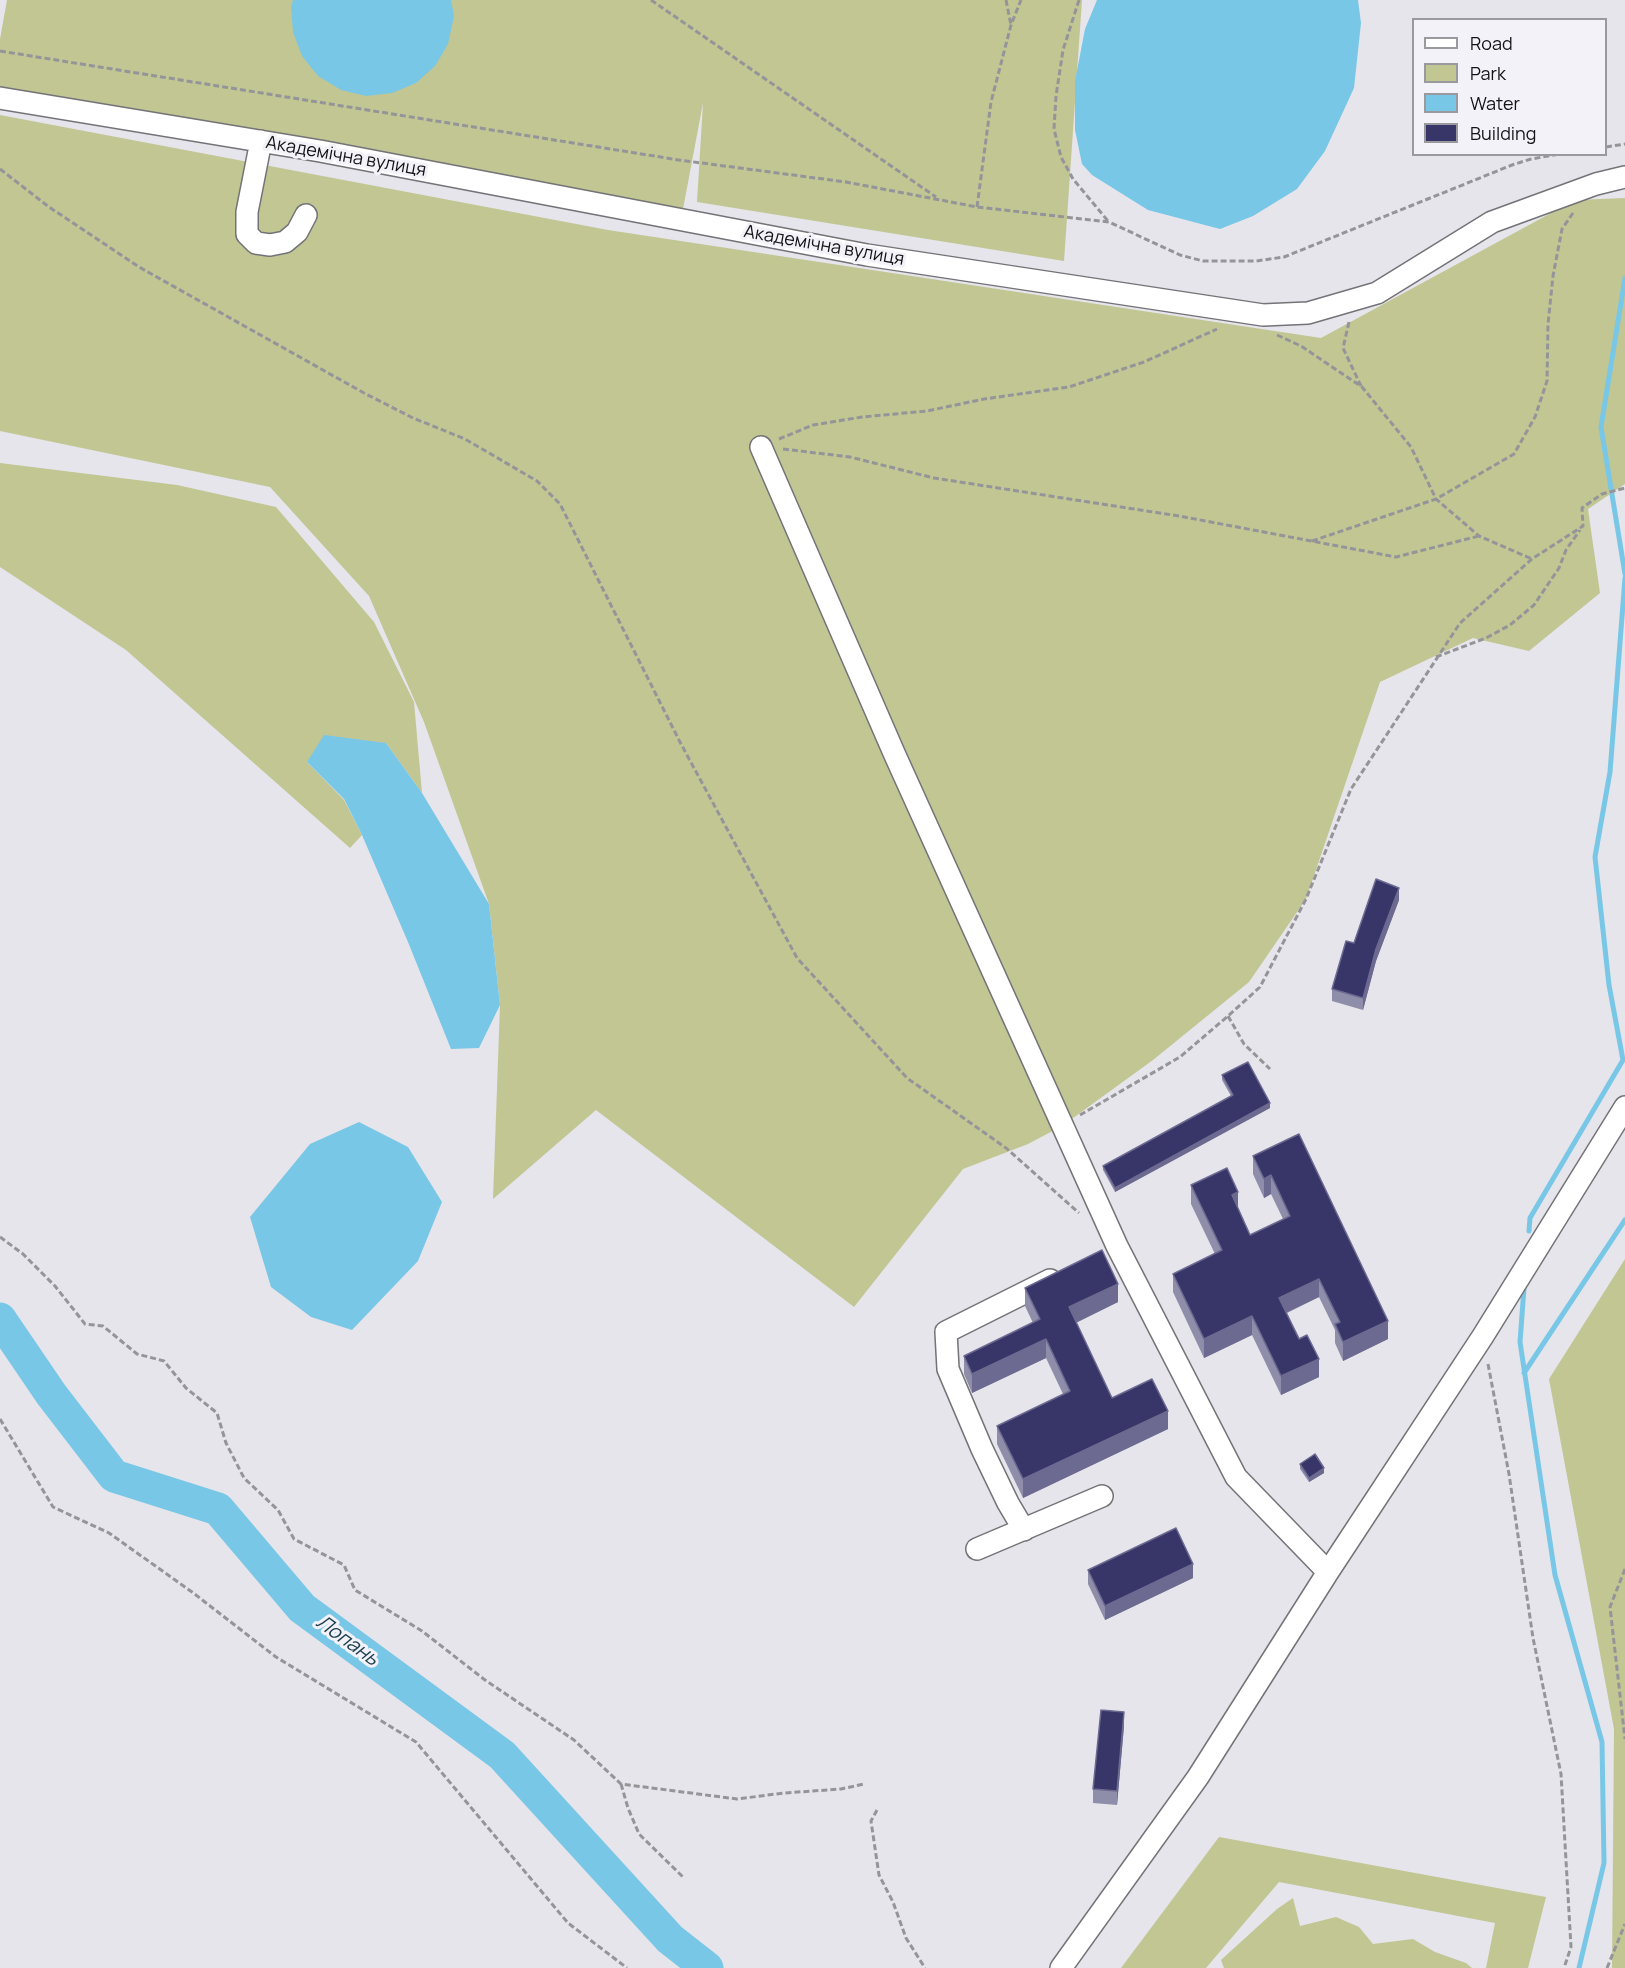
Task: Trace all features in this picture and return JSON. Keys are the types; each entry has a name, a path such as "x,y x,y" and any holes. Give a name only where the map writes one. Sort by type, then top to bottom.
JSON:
{"street":[{"name":"Академічна вулиця","path":"0,98 261,141 867,255 1263,315 1308,313 1377,292 1492,222 1596,184 1625,177"},
{"path":"261,141 247,212 247,234 256,243 285,242 297,232 306,215"},
{"path":"761,447 894,753 1117,1246 1236,1477 1328,1572"},
{"path":"1061,1968 1198,1777 1328,1572 1483,1335 1625,1107"},
{"path":"1096,1257 1117,1246"},
{"path":"1024,1530 982,1449 948,1370 946,1332 1064,1273"},
{"path":"977,1550 1102,1496"}],"path":[{"path":"651,0 939,199"},
{"path":"1006,0 1011,25"},
{"path":"977,207 991,102 1011,25 1021,0"},
{"path":"1080,0 1064,50 1056,96 1054,129 1061,157 1073,179 1109,222"},
{"path":"0,51 679,160 846,182 977,207 1109,222 1180,255 1203,261 1256,261 1284,257 1512,165 1548,156"},
{"path":"1607,147 1625,144"},
{"path":"0,169 49,207 139,267 364,393 413,418 465,439 537,481 560,504 681,744 797,958 907,1078 1006,1148 1083,1216"},
{"path":"1311,541 1436,499 1514,454 1535,417 1547,381 1548,324 1553,276 1562,229 1596,184"},
{"path":"1355,299 1343,348 1362,387 1411,447 1436,499 1479,536 1532,559"},
{"path":"761,447 813,425 862,417 927,411 984,399 1069,387 1144,362 1217,329"},
{"path":"1272,332 1301,346 1362,387"},
{"path":"761,447 850,457 934,478 1179,516 1396,557 1479,536"},
{"path":"1436,657 1485,639 1502,630 1534,605 1583,526 1582,508 1602,494 1625,488"},
{"path":"1062,1126 1180,1057 1260,987 1305,899 1351,789 1460,622 1532,559 1583,526"},
{"path":"1228,1016 1244,1044 1270,1069"},
{"path":"0,1237 23,1254 55,1286 84,1324 103,1326 137,1354 164,1361 186,1388 217,1413 226,1443 244,1478 278,1510 294,1539 344,1564 355,1590 422,1631 485,1680 574,1740 621,1784 639,1834 684,1878"},
{"path":"1483,1335 1509,1474 1533,1638 1561,1774 1572,1947 1564,1968"},
{"path":"0,1419 53,1507 109,1533 276,1656 416,1742 568,1923 627,1968"},
{"path":"1625,1569 1610,1607 1625,1739"},
{"path":"621,1784 737,1799 784,1792 841,1789 864,1784"},
{"path":"877,1810 871,1821 879,1875 893,1902 906,1938 925,1968"},
{"path":"1607,1968 1625,1924"}],"green space":[{"path":"7,0 1082,0 1064,261 697,202 703,103 683,209 0,87 0,39"},
{"path":"0,115 608,230 1321,338 1575,200 1625,198 1625,484 1588,509 1600,593 1529,651 1473,638 1380,682 1306,899 1249,982 1153,1060 1062,1126 1028,1144 963,1169 854,1307 596,1110 493,1199 500,1005 489,904 424,722 369,596 270,487 0,431"},
{"path":"0,463 177,485 276,507 374,622 414,702 422,793 386,743 307,762 344,800 362,835 350,848 126,650 0,567"},
{"path":"1625,1259 1625,1968 1612,1968 1614,1729 1549,1379"},
{"path":"1219,1837 1546,1897 1528,1968 1486,1968 1495,1923 1279,1882 1206,1968 1121,1968"},
{"path":"1293,1898 1300,1926 1336,1917 1359,1927 1373,1944 1413,1939 1435,1952 1466,1963 1472,1968 1224,1968 1221,1960 1277,1909"}],"water":[{"path":"293,0 451,0 454,16 448,44 435,66 416,83 392,93 366,96 341,90 318,76 302,56 293,32 291,6"},
{"path":"1097,0 1358,0 1361,23 1354,88 1325,151 1297,189 1253,216 1220,229 1148,210 1092,175 1082,164 1075,130 1075,81 1085,29"},
{"path":"324,735 386,743 422,793 489,904 500,1005 479,1048 451,1049 408,942 344,799 307,762"},
{"path":"359,1122 408,1147 442,1202 418,1261 352,1330 311,1317 271,1287 250,1217 310,1144"}],"building":[{"path":"1376,879 1399,888 1376,949 1363,998 1332,989 1346,941 1354,943"},
{"path":"1248,1062 1270,1103 1115,1188 1103,1166 1233,1095 1222,1075"},
{"path":"1299,1134 1388,1321 1343,1342 1335,1324 1340,1322 1319,1279 1279,1298 1299,1339 1307,1335 1319,1359 1281,1376 1252,1316 1204,1339 1173,1274 1222,1250 1191,1185 1227,1168 1238,1192 1232,1195 1250,1235 1290,1216 1271,1175 1264,1179 1253,1156"},
{"path":"1102,1250 1118,1284 1069,1307 1112,1398 1152,1379 1168,1411 1023,1479 997,1426 1070,1391 1046,1339 972,1374 964,1356 1040,1319 1025,1288"},
{"path":"1315,1454 1324,1468 1309,1478 1300,1464"},
{"path":"1176,1528 1193,1564 1105,1606 1088,1570"},
{"path":"1101,1710 1124,1712 1117,1791 1093,1789"}],"waterway":[{"path":"1625,278 1601,427 1625,574"},
{"path":"1529,1231 1530,1218 1623,1060 1609,985 1595,857 1610,772 1625,578"},
{"path":"1524,1373 1625,1220"},
{"path":"1524,1288 1520,1342 1555,1575 1602,1742 1604,1863 1579,1968"},
{"name":"Лопань","path":"0,1319 51,1394 114,1476 218,1509 302,1608 502,1755 670,1939 707,1968"}]}
